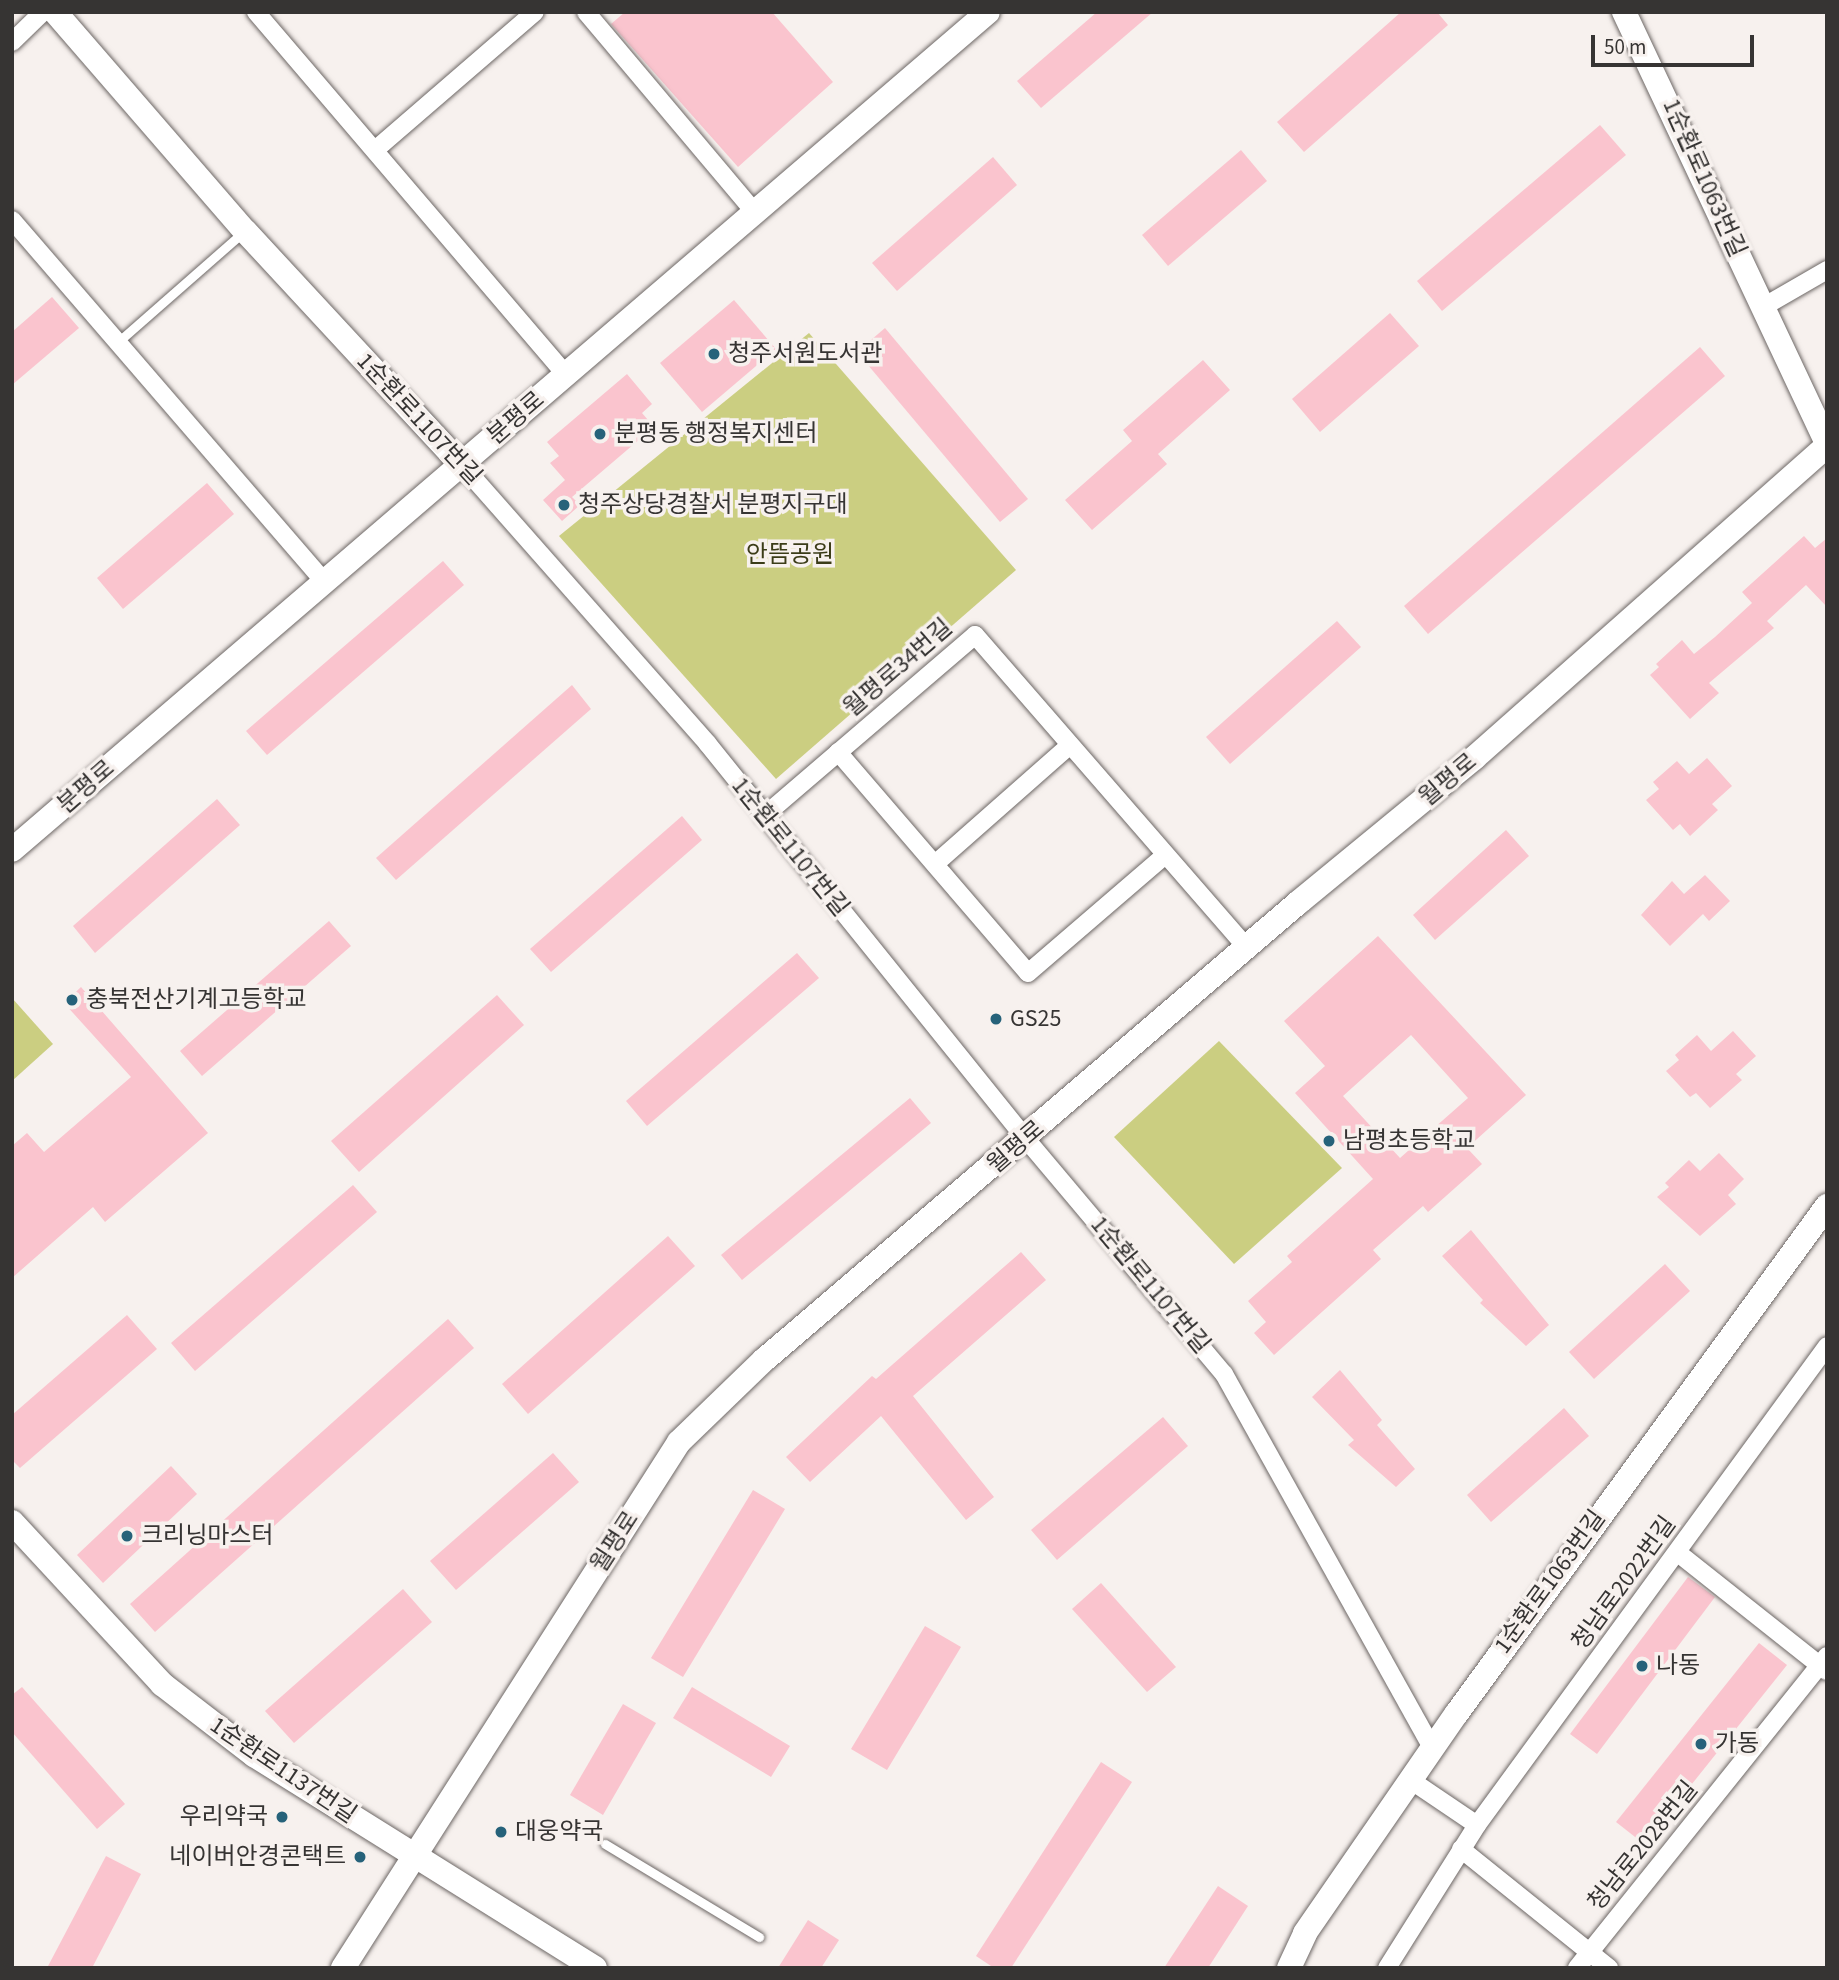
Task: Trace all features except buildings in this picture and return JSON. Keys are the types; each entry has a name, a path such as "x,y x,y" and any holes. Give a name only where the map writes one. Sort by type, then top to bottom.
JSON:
{"street":[{"path":"12,42 43,12"},
{"name":"1순환로1107번길","path":"55,12 245,231 462,465 707,743 1026,1139 1224,1374 1433,1749"},
{"path":"256,12 566,375"},
{"path":"374,150 535,12"},
{"path":"586,12 755,213"},
{"name":"분평로","path":"12,850 988,12"},
{"name":"1순환로1063번길","path":"1624,12 1827,445"},
{"path":"12,220 325,582"},
{"path":"1763,307 1827,270"},
{"name":"월평로","path":"344,1968 678,1442 764,1360 1026,1139 1246,947 1474,758 1827,445"},
{"name":"월평로34번길","path":"764,816 975,635 1246,947"},
{"path":"935,864 1070,745"},
{"name":"월평로34번길","path":"838,752 1028,973 1165,855"},
{"name":"1순환로1063번길","path":"1289,1968 1305,1933 1573,1548 1827,1206"},
{"name":"청남로2022번길","path":"1387,1968 1477,1825 1827,1346"},
{"name":"1순환로1137번길","path":"12,1522 162,1684 254,1755 414,1858 595,1968"},
{"path":"1678,1553 1824,1664"},
{"name":"청남로2028번길","path":"1577,1968 1824,1664"},
{"path":"1412,1781 1477,1825"},
{"path":"1461,1849 1609,1968"}],"lane":[{"path":"118,342 245,231"},
{"path":"605,1843 759,1937"}],"green space":[{"name":"안뜸공원","path":"809,333 1016,570 776,779 559,536"},
{"path":"12,998 53,1044 12,1081"},
{"path":"1219,1041 1342,1168 1234,1264 1114,1137"}],"place":[{"name":"청주서원도서관","path":"714,354"},
{"name":"분평동 행정복지센터","path":"600,434"},
{"name":"청주상당경찰서 분평지구대","path":"564,505"},
{"name":"충북전산기계고등학교","path":"72,1000"},
{"name":"GS25","path":"996,1019"},
{"name":"남평초등학교","path":"1329,1141"},
{"name":"크리닝마스터","path":"127,1536"},
{"name":"나동","path":"1642,1666"},
{"name":"가동","path":"1701,1744"},
{"name":"우리약국","path":"282,1817"},
{"name":"대웅약국","path":"501,1832"},
{"name":"네이버안경콘택트","path":"360,1857"}]}
